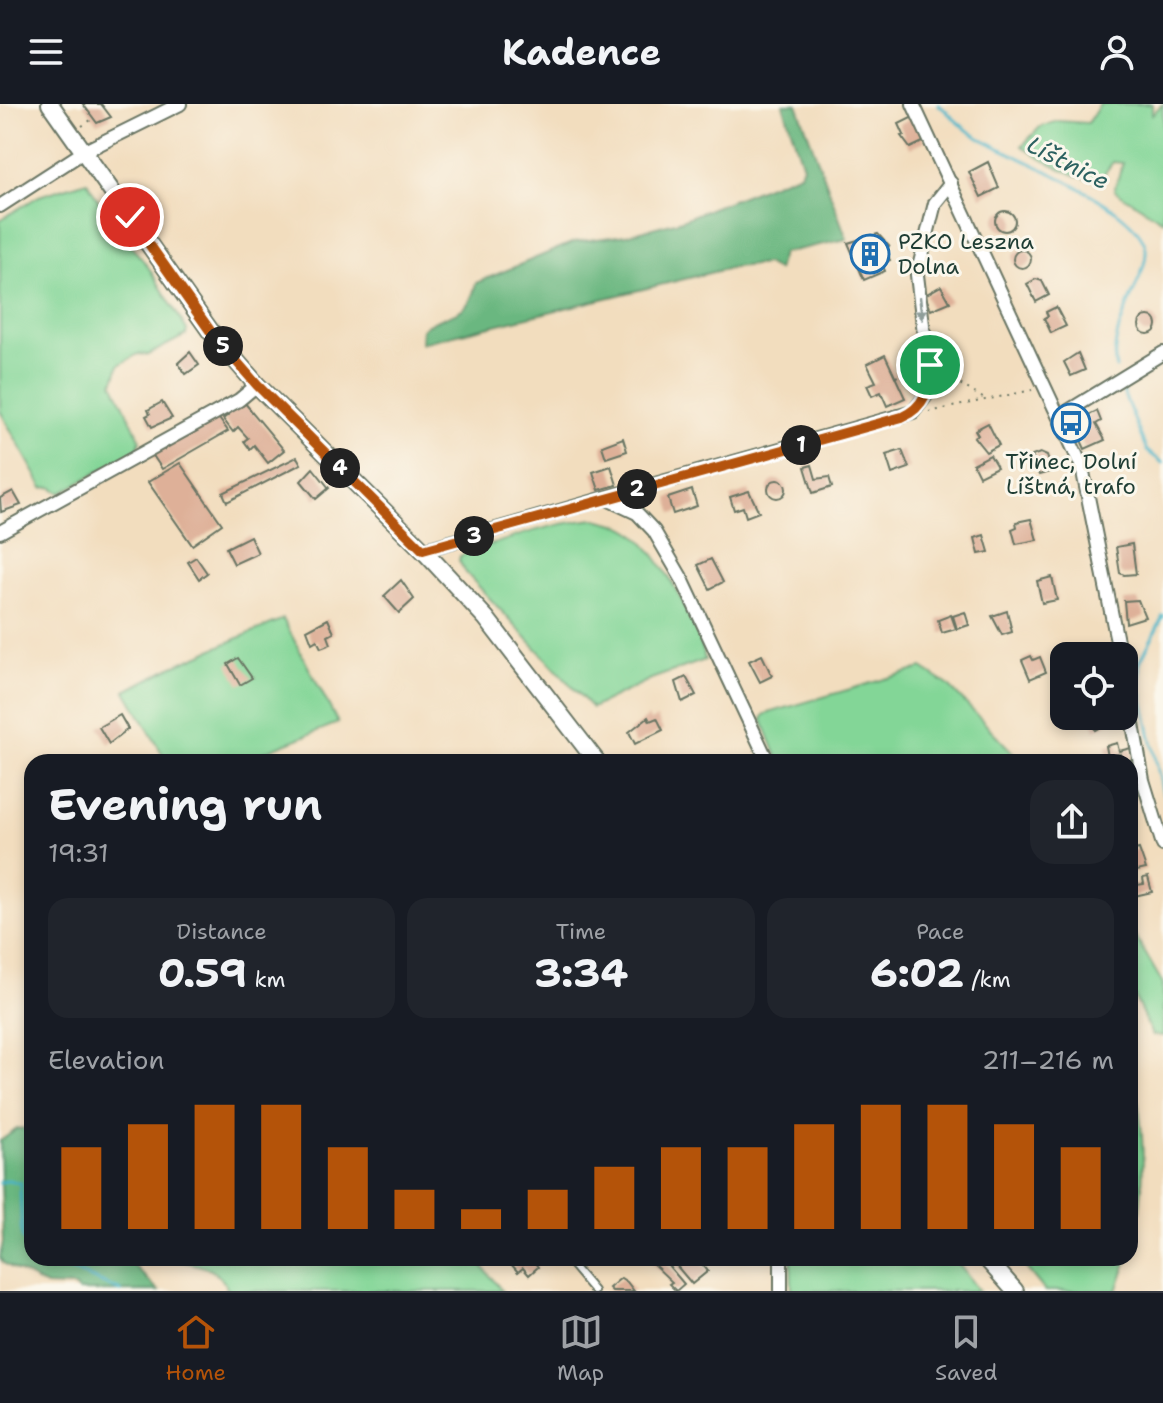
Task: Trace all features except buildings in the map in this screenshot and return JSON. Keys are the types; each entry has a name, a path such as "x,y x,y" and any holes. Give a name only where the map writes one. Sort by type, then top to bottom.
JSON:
{"street":[{"path":"50,104 211,332 257,385 423,550 486,618 591,754"},
{"path":"0,206 85,151 180,104"},
{"path":"913,104 1060,416 1090,492 1117,642"},
{"path":"423,550 913,412 925,397 930,383 917,275 935,203 951,183"},
{"path":"1060,416 1163,353"},
{"path":"0,532 239,400 257,385"},
{"path":"605,498 637,513 654,531 682,579 764,754"},
{"path":"1134,730 1143,780 1163,845"},
{"path":"781,1266 781,1291"},
{"path":"993,1266 1015,1291"}],"lane":[{"path":"573,1266 594,1291"}],"path":[{"path":"913,412 918,415 1045,388"}],"green space":[{"path":"783,104 797,104 847,239 782,253 777,270 766,264 734,267 421,343 422,329 463,309 473,295 476,283 574,242 626,235 679,221 800,173 803,166"},
{"path":"1100,104 1152,104 1152,114 1163,104 1163,221 1114,190 1123,163 1113,162 1101,178 1094,180 1049,163 1022,146 1040,127 1058,121 1088,123"},
{"path":"87,181 113,225 147,265 187,330 186,335 148,355 138,354 119,365 113,383 140,439 138,449 61,493 51,487 43,488 0,411 0,220 39,196"},
{"path":"596,519 627,529 655,556 686,609 705,660 651,679 592,708 466,573 459,561 460,556 527,533"},
{"path":"283,619 338,723 259,754 162,754 126,691 171,667"},
{"path":"922,668 948,685 1014,754 776,754 762,719 765,714"},
{"path":"1138,941 1163,984 1163,1036 1152,1035 1138,1004"},
{"path":"1138,1103 1143,1161 1138,1220"},
{"path":"17,1129 24,1129 24,1266 134,1266 159,1291 78,1291 74,1287 46,1286 3,1263 0,1257 3,1242 0,1141"},
{"path":"201,1266 482,1266 502,1291 228,1291 224,1282"},
{"path":"791,1266 960,1266 979,1291 792,1291"},
{"path":"1025,1266 1125,1266 1117,1291 1045,1291"}],"waterway":[{"name":"Líštnice","path":"938,104 976,136 1070,182 1117,212 1135,228 1145,244 1146,255 1118,334 1116,368"},
{"name":"Líštnice","path":"1121,387 1147,451 1163,463"},
{"name":"Líštnice","path":"1163,616 1140,662 1141,690 1163,794"},
{"path":"0,1183 8,1180 20,1183 24,1239"},
{"path":"63,1266 121,1291"}],"place":[{"name":"PZKO Leszna Dolna","path":"870,254"},
{"name":"Třinec, Dolní Líštná, trafo","path":"1071,423"}],"route":[{"path":"130,217 211,332 257,385 423,550 902,417 913,412 925,397 930,383 930,365"}]}
